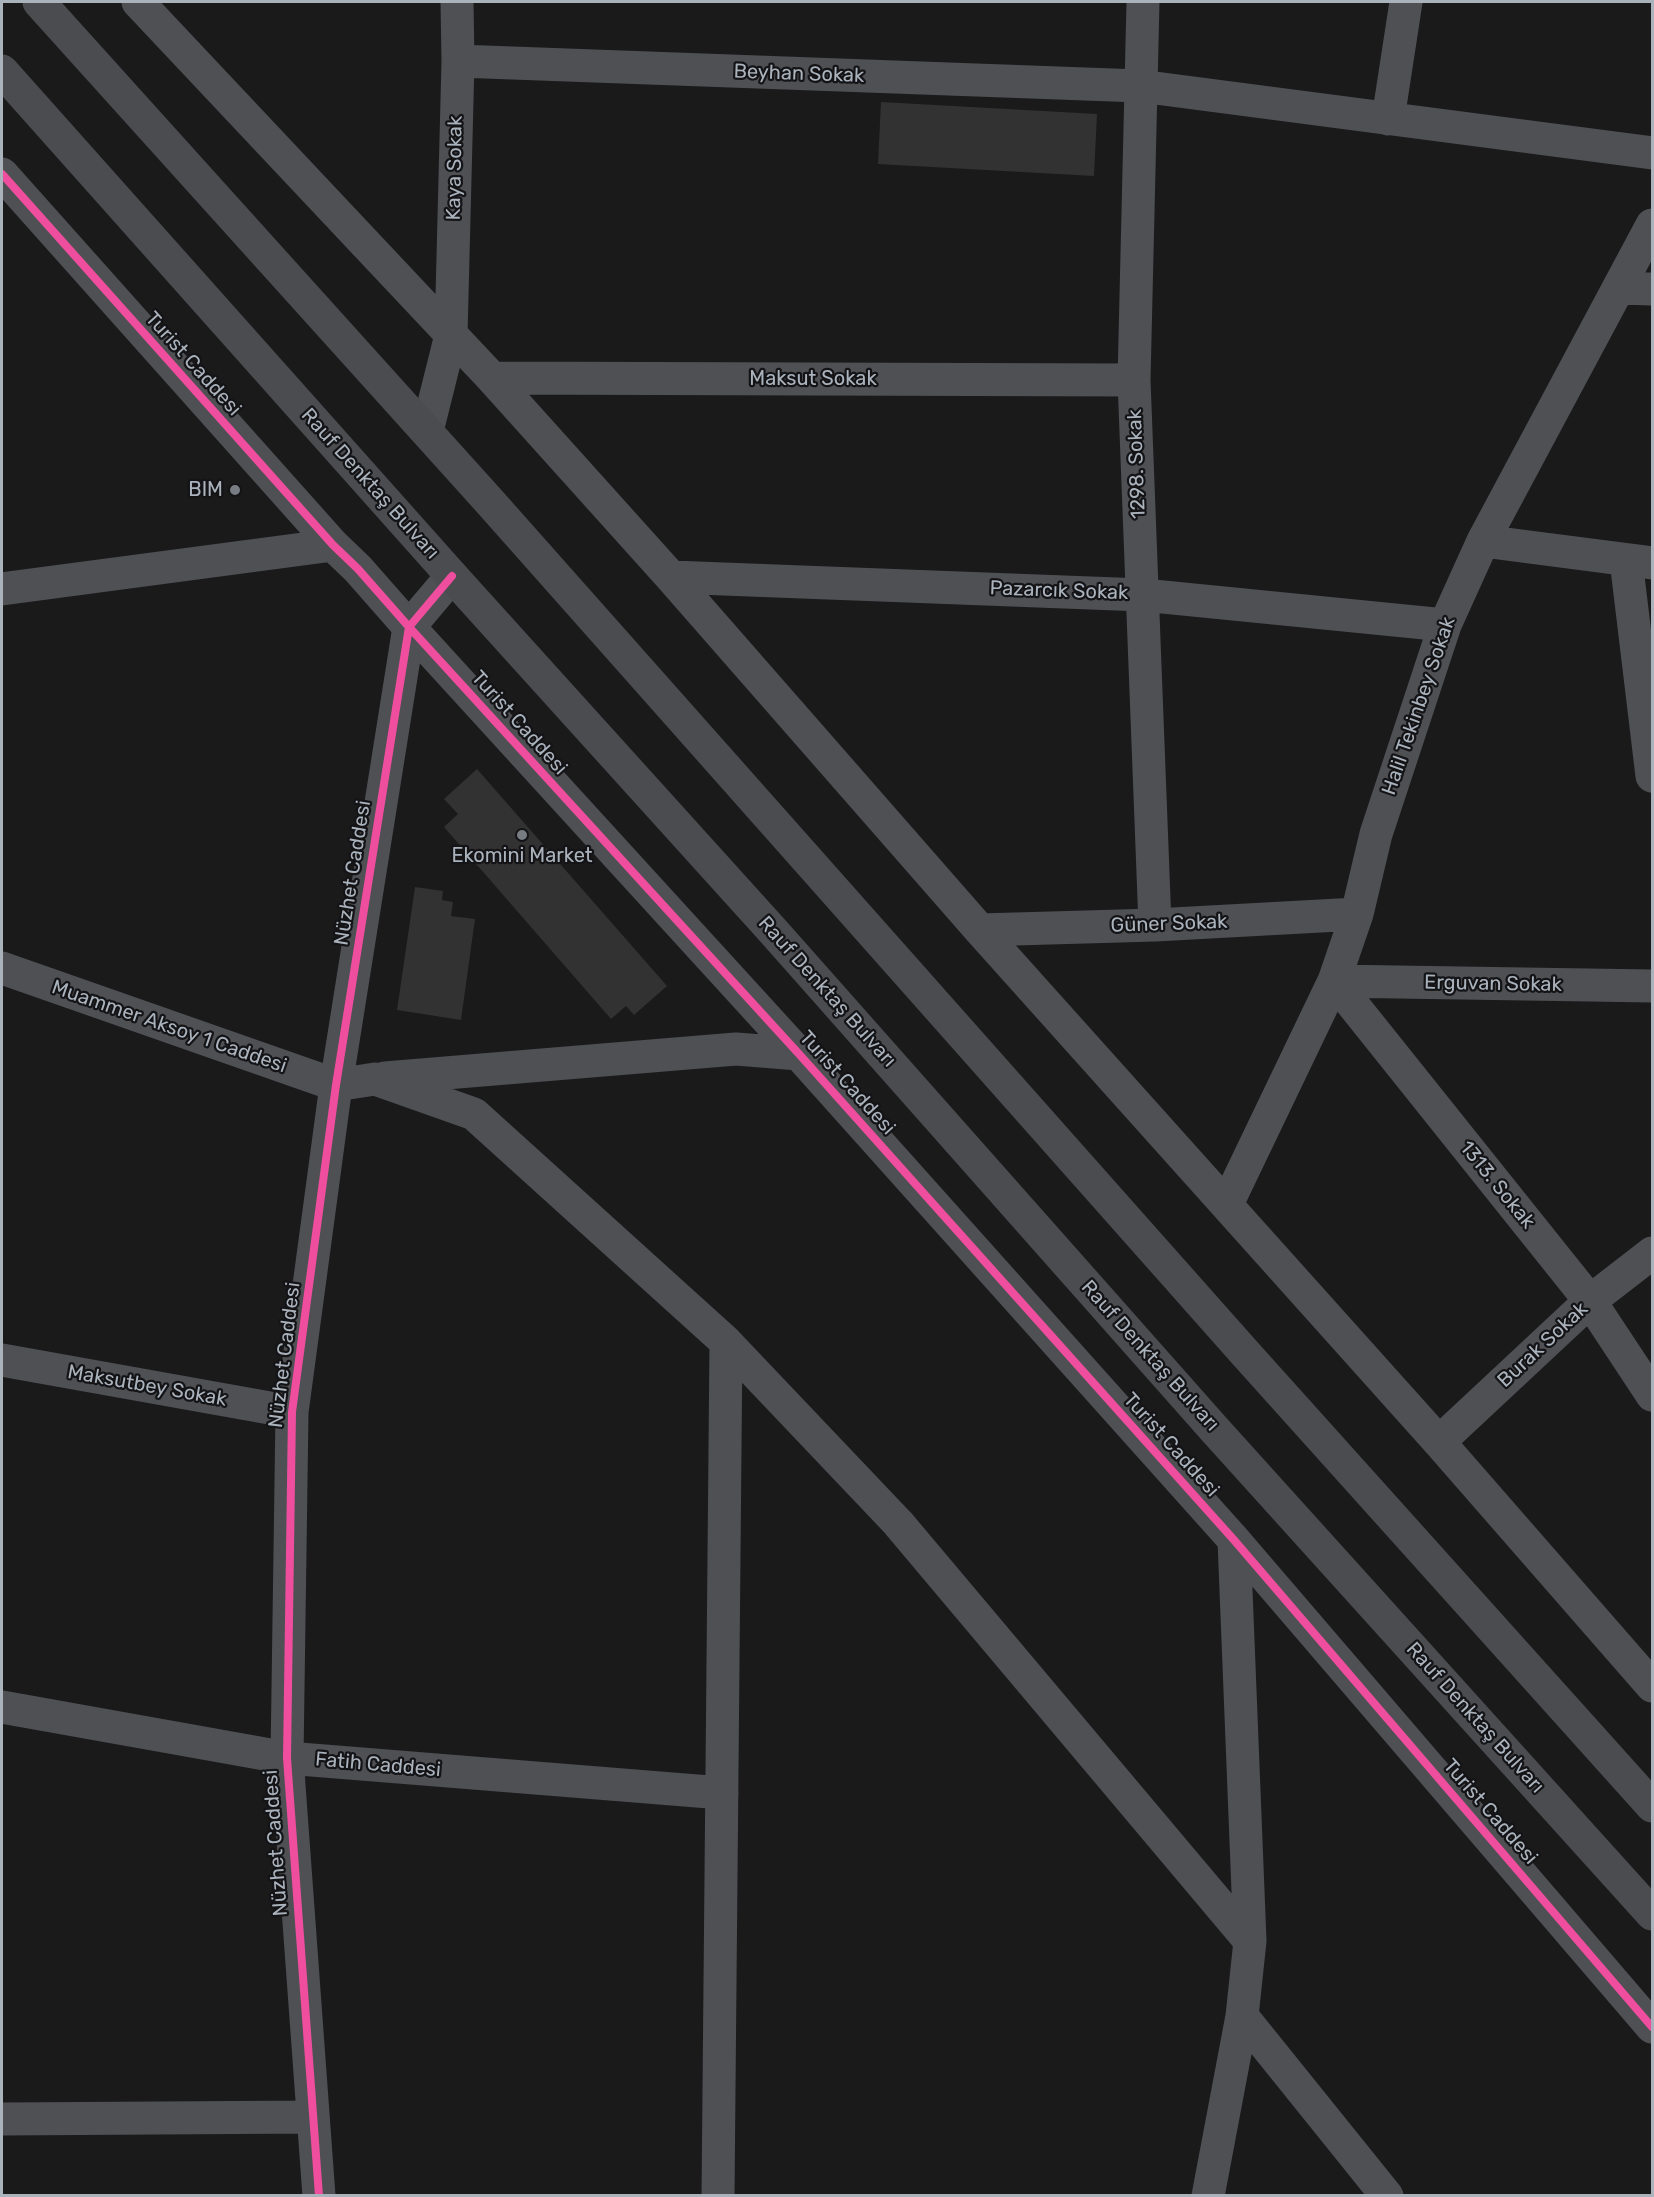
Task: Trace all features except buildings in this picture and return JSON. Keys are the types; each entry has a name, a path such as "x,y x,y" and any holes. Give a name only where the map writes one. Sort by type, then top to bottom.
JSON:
{"highway":[{"path":"39,2 427,431 1245,1353 1653,1806"},
{"name":"Rauf Denktaş Bulvarı","path":"2,71 452,576 781,940 1215,1430 1653,1914"}],"street":[{"path":"138,2 492,378 671,577 980,930 1439,1442 1653,1686"},
{"name":"Kaya Sokak","path":"427,431 451,335 458,61 457,2"},
{"name":"1298. Sokak","path":"1143,2 1134,381 1155,926"},
{"path":"1388,118 1406,2"},
{"name":"Beyhan Sokak","path":"458,61 1140,86 1653,153"},
{"name":"Turist Caddesi","path":"2,174 333,545 358,569 799,1054 1234,1540 1653,2027"},
{"name":"Halil Tekinbey Sokak","path":"1227,1204 1334,981 1357,914 1376,834 1445,625 1483,541 1653,225"},
{"path":"1618,288 1653,289"},
{"name":"Maksut Sokak","path":"492,378 1134,381"},
{"path":"1483,541 1639,562 1653,776"},
{"path":"2,589 333,545"},
{"path":"409,627 452,576"},
{"name":"Pazarcık Sokak","path":"671,577 1143,595 1445,625"},
{"name":"Nüzhet Caddesi","path":"319,2196 287,1758 292,1412 336,1085 409,627"},
{"name":"Güner Sokak","path":"980,930 1155,926 1357,914"},
{"name":"Muammer Aksoy 1 Caddesi","path":"2,968 336,1085"},
{"name":"Erguvan Sokak","path":"1334,981 1653,986"},
{"name":"1313. Sokak","path":"1334,981 1590,1301 1653,1395"},
{"path":"336,1085 375,1079 736,1049 799,1054"},
{"path":"375,1079 474,1114 726,1342 898,1523 1250,1941"},
{"name":"Burak Sokak","path":"1439,1442 1590,1301 1653,1253"},
{"path":"718,2196 726,1342"},
{"name":"Maksutbey Sokak","path":"2,1360 292,1412"},
{"path":"1208,2196 1242,2016 1250,1941 1234,1540"},
{"name":"Fatih Caddesi","path":"2,1707 287,1758 722,1793"},
{"path":"1242,2016 1387,2196"},
{"path":"2,2119 313,2117"}],"cycle path":[{"path":"2,174 333,545 358,569 799,1054 1234,1540 1652,2027"},
{"path":"319,2196 287,1758 292,1412 336,1085 409,627 452,576"}],"place":[{"name":"BIM","path":"235,490"},
{"name":"Ekomini Market","path":"522,835"}]}
